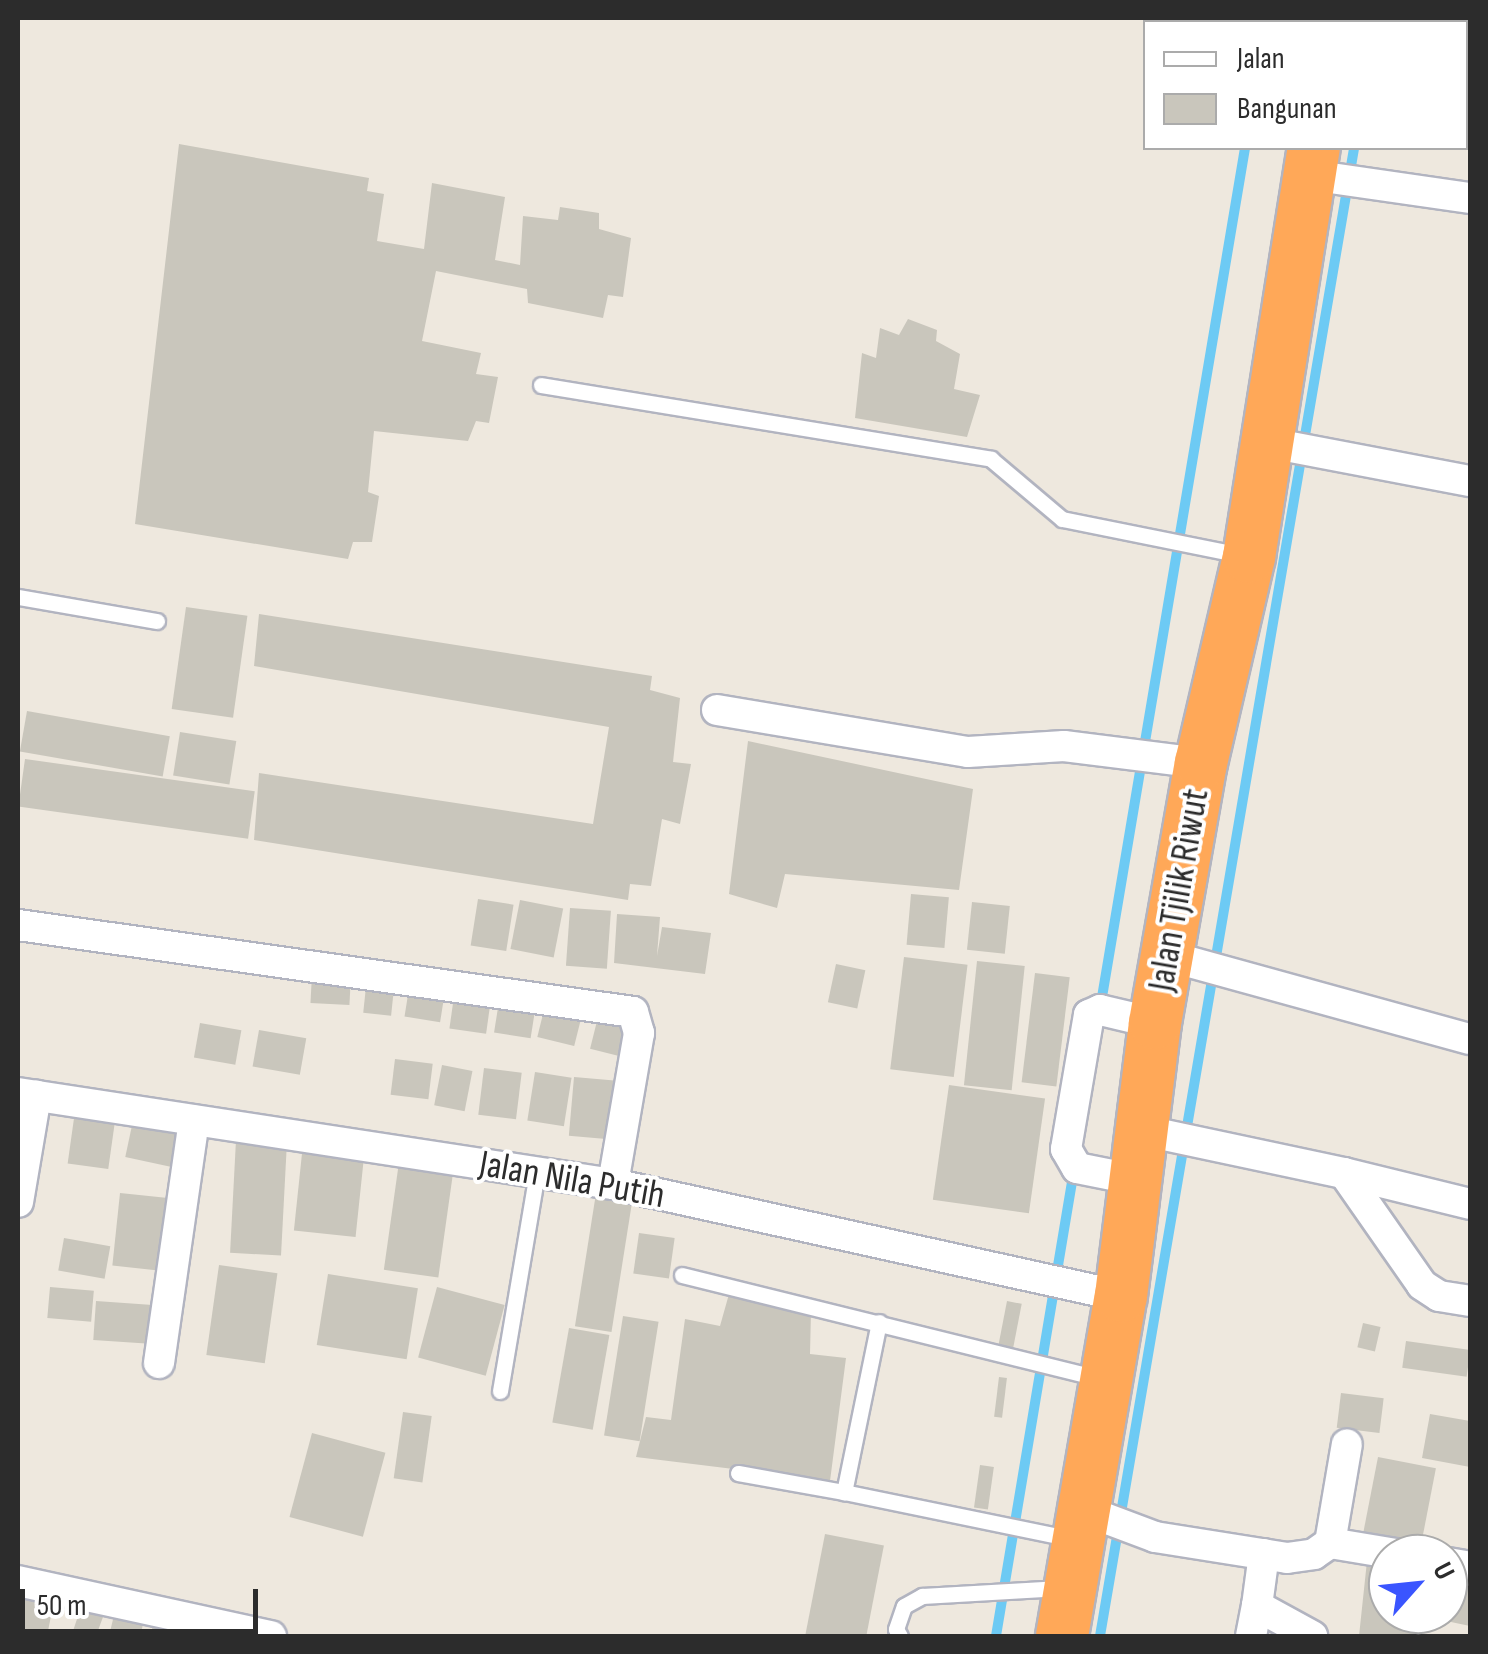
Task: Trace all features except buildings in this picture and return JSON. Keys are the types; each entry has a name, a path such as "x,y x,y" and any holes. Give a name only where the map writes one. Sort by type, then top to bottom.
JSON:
{"highway":[{"name":"Jalan Tjilik Riwut","path":"1074,1569 1121,1296 1155,1023 1200,763 1249,557 1264,442 1312,161"}],"street":[{"path":"1312,161 1470,198"},
{"path":"1264,442 1470,480"},
{"path":"716,710 977,753 1064,746 1200,763"},
{"path":"18,925 632,1012 639,1033 612,1184"},
{"path":"1168,956 1470,1039"},
{"path":"1155,1023 1105,1010 1089,1015 1066,1149 1077,1168 1136,1155 1344,1173 1470,1204"},
{"path":"18,1202 27,1095"},
{"name":"Jalan Nila Putih","path":"27,1095 612,1184 1121,1296"},
{"path":"159,1363 194,1121"},
{"path":"1344,1173 1422,1285 1470,1301"},
{"path":"1330,1543 1347,1444"},
{"path":"1074,1569 1156,1537 1302,1557 1330,1543 1368,1549"},
{"path":"1252,1636 1264,1554"},
{"path":"18,1581 270,1636"},
{"path":"1257,1606 1312,1636"}],"lane":[{"path":"541,385 991,458 1062,518 1249,557"},
{"path":"18,597 156,621"},
{"path":"500,1391 537,1173"},
{"path":"682,1275 1106,1380"},
{"path":"844,1492 879,1322"},
{"path":"738,1474 844,1492 1074,1569"},
{"path":"900,1636 896,1629 904,1606 922,1596 1074,1569"}],"waterway":[{"path":"1100,1009 1245,150"},
{"path":"1100,1636 1354,150"},
{"path":"996,1636 1074,1169"}]}
